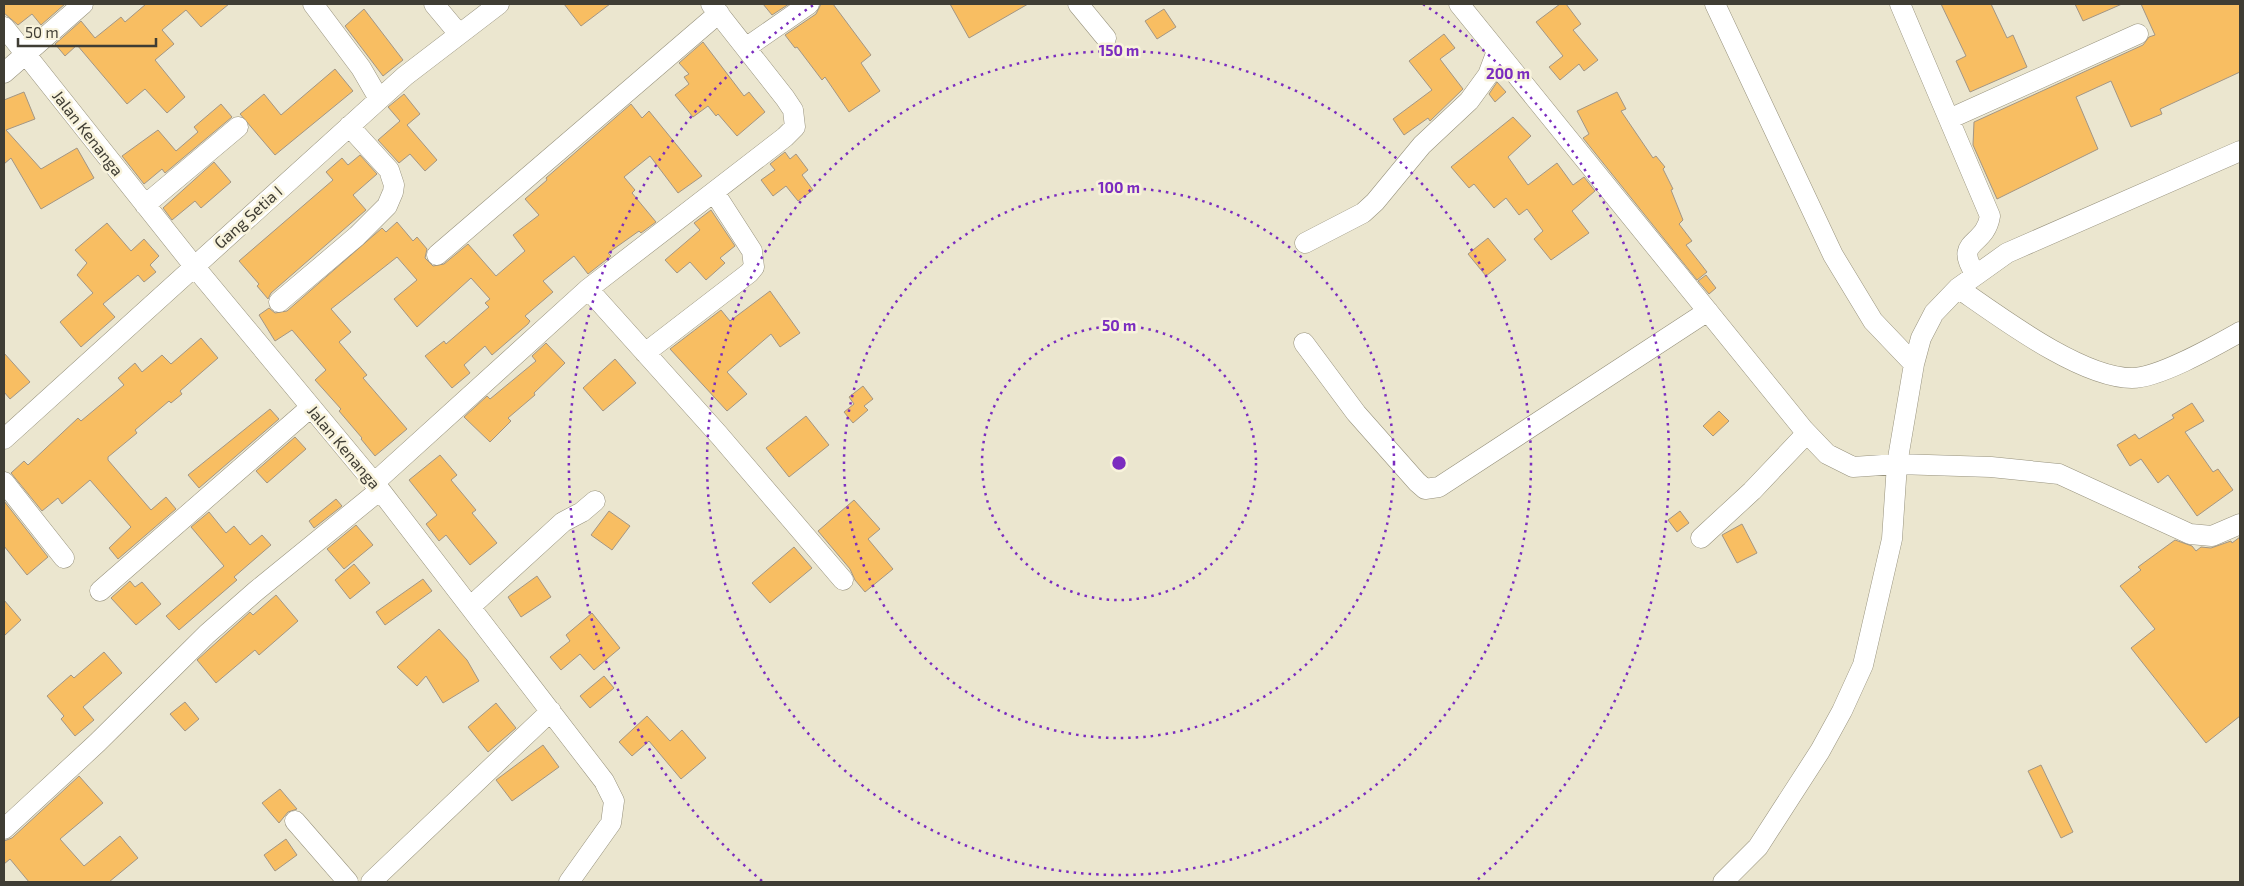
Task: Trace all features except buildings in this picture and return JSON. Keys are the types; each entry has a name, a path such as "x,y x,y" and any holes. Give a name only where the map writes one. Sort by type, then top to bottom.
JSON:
{"street":[{"path":"4,73 83,4"},
{"path":"312,4 361,68 379,99"},
{"path":"434,4 459,34"},
{"name":"Gang Setia I","path":"4,439 405,76 499,4"},
{"path":"746,47 810,4"},
{"path":"1078,4 1106,38"},
{"path":"1459,4 1807,433 1827,454 1853,467 1897,464 1991,466 2059,474 2190,534 2212,536 2240,524"},
{"path":"1715,4 1833,255 1873,321 1914,364"},
{"path":"1900,4 1990,216 1984,232 1967,249 1967,262 1976,275"},
{"path":"4,829 96,743 214,627 377,487 588,289 795,127 793,110 786,98 715,9 437,255"},
{"name":"Jalan Kenanga","path":"4,27 194,266 377,487 604,781 614,801 611,823 569,882"},
{"path":"1949,118 2138,34"},
{"path":"1305,243 1363,213 1375,202 1416,151 1469,101 1488,75 1497,51"},
{"path":"279,302 369,224 387,206 393,192 394,185 389,170 349,126"},
{"path":"145,205 238,127"},
{"path":"1723,882 1758,846 1820,751 1842,711 1863,664 1892,539 1897,464 1914,364 1921,338 1934,313 1958,288 2007,254 2240,151"},
{"path":"645,353 749,273 754,267 752,252 714,192"},
{"path":"1958,288 2051,348 2092,370 2108,375 2133,378 2159,372 2240,332"},
{"path":"588,289 726,442 843,580"},
{"path":"1304,343 1356,414 1416,482 1425,489 1431,489 1453,478 1492,450 1708,311"},
{"path":"100,591 311,407"},
{"path":"1701,538 1746,497 1807,433"},
{"path":"4,482 64,558"},
{"path":"470,606 564,522 582,512 595,501"},
{"path":"371,882 551,711"},
{"path":"294,821 348,882"}]}
